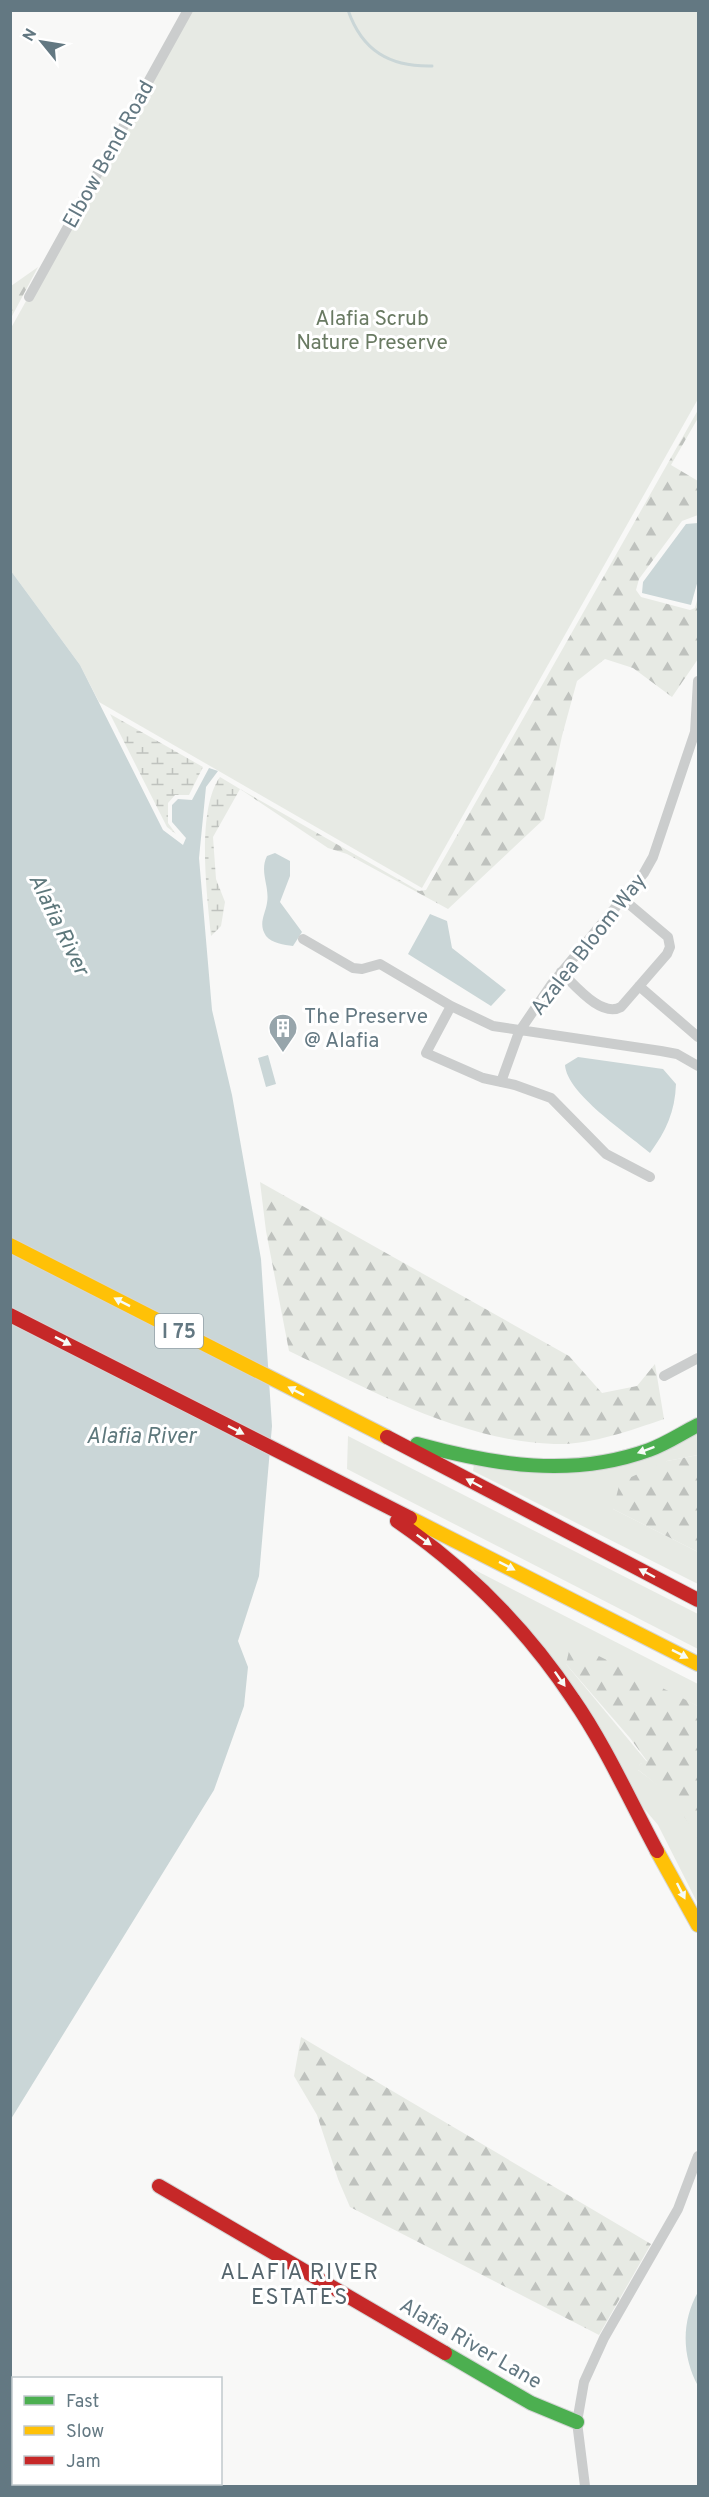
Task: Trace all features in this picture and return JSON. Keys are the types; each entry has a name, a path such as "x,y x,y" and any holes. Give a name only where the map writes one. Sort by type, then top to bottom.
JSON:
{"main road":[{"name":"I 75","path":"10,1245 381,1434 699,1600"},
{"path":"10,1315 699,1664"},
{"path":"381,1434 487,1462 516,1467 559,1467 602,1463 649,1450 699,1425"},
{"path":"354,1490 442,1552 509,1616 544,1657 575,1701 699,1925"},
{"name":"Alafia River Lane","path":"159,2186 531,2403 577,2422"}],"street":[{"name":"Elbow Bend Road","path":"29,297 188,10"},
{"name":"Azalea Bloom Way","path":"501,1082 519,1032 561,972 644,873 660,840 695,732 698,681"},
{"path":"561,972 609,1011 621,1007 667,954 670,942 662,930 623,899"},
{"path":"303,939 353,968 380,964 451,1006 493,1026 519,1032 677,1054 699,1066"},
{"path":"639,986 699,1037"},
{"path":"451,1006 426,1053 483,1078 528,1088 551,1098 606,1154 650,1177"},
{"path":"664,1376 699,1358"},
{"path":"585,2487 577,2422 584,2382 604,2338 678,2209 699,2156"}],"green space":[{"name":"Alafia Scrub Nature Preserve","path":"188,11 698,11 698,399 422,888 99,702 80,665 11,571 11,328"},
{"path":"38,267 11,318 11,286"},
{"path":"698,410 698,418 671,465 698,481 698,515 682,521 639,579 636,590 641,597 690,610 695,608 698,597 698,659 672,697 633,668 605,659 577,681 544,819 448,909 347,854 328,848 240,789 419,891 426,890"},
{"path":"110,714 203,767 189,795 175,795 168,803 168,823 176,834 167,827"},
{"path":"220,777 240,789 213,837 216,879 225,902 221,926 211,936 206,876 206,831 208,810"},
{"path":"260,1182 569,1356 602,1393 637,1386 655,1364 664,1419 582,1442 554,1444 520,1441 485,1434 417,1411 289,1351 266,1231"},
{"path":"698,1430 698,1455 667,1461 613,1509 698,1552 698,1584 473,1471 474,1464 542,1471"},
{"path":"348,1436 698,1614 698,1649 347,1469"},
{"path":"698,1455 698,1552 613,1509 620,1482 667,1461"},
{"path":"473,1569 698,1684 698,1706 663,1690 566,1664 647,1762 640,1764 638,1770 666,1792 691,1822 698,1843 698,1904 658,1825 624,1785"},
{"path":"579,1646 698,1706 698,1840 672,1801 637,1769 640,1764 647,1761 630,1738 566,1664 569,1651"},
{"path":"301,2037 651,2244 599,2335 350,2207 338,2179 317,2115 294,2076"}],"water":[{"path":"698,523 698,580 691,605 642,593 643,582 686,524"},
{"name":"Alafia River","path":"11,571 80,665 163,830 183,845 186,838 172,822 172,805 178,799 192,800 209,768 218,771 206,787 199,858 212,1010 232,1095 261,1259 272,1426 259,1576 238,1641 248,1667 244,1706 214,1790 11,2119"},
{"path":"275,853 290,861 290,876 280,902 302,932 293,946 271,940 266,936 262,927 268,897 264,873 265,862 267,856"},
{"path":"430,914 447,921 452,948 506,990 491,1006 408,954"},
{"path":"268,1055 276,1084 266,1087 258,1058"},
{"path":"578,1057 663,1069 676,1084 669,1121 650,1153 600,1112 576,1088 568,1076 565,1065"},
{"path":"698,2292 698,2386 686,2351 686,2327 692,2303"}],"waterway":[{"path":"348,10 361,36 380,54 403,63 432,66"}],"traffic: fast":[{"path":"417,1444 504,1463 562,1466 620,1459 668,1442 698,1425"},
{"path":"445,2353 531,2403 577,2422"}],"traffic: slow":[{"path":"10,1245 387,1437"},
{"path":"410,1518 698,1664"},
{"path":"657,1851 698,1925"}],"traffic: jam":[{"path":"10,1315 410,1518"},
{"path":"387,1437 698,1600"},
{"path":"397,1521 447,1559 494,1601 536,1648 596,1735 657,1851"},
{"path":"159,2186 445,2353"}],"place":[{"name":"The Preserve @ Alafia","path":"283,1054"}],"district":[{"name":"ALAFIA RIVER ESTATES","path":"300,2284"}]}
